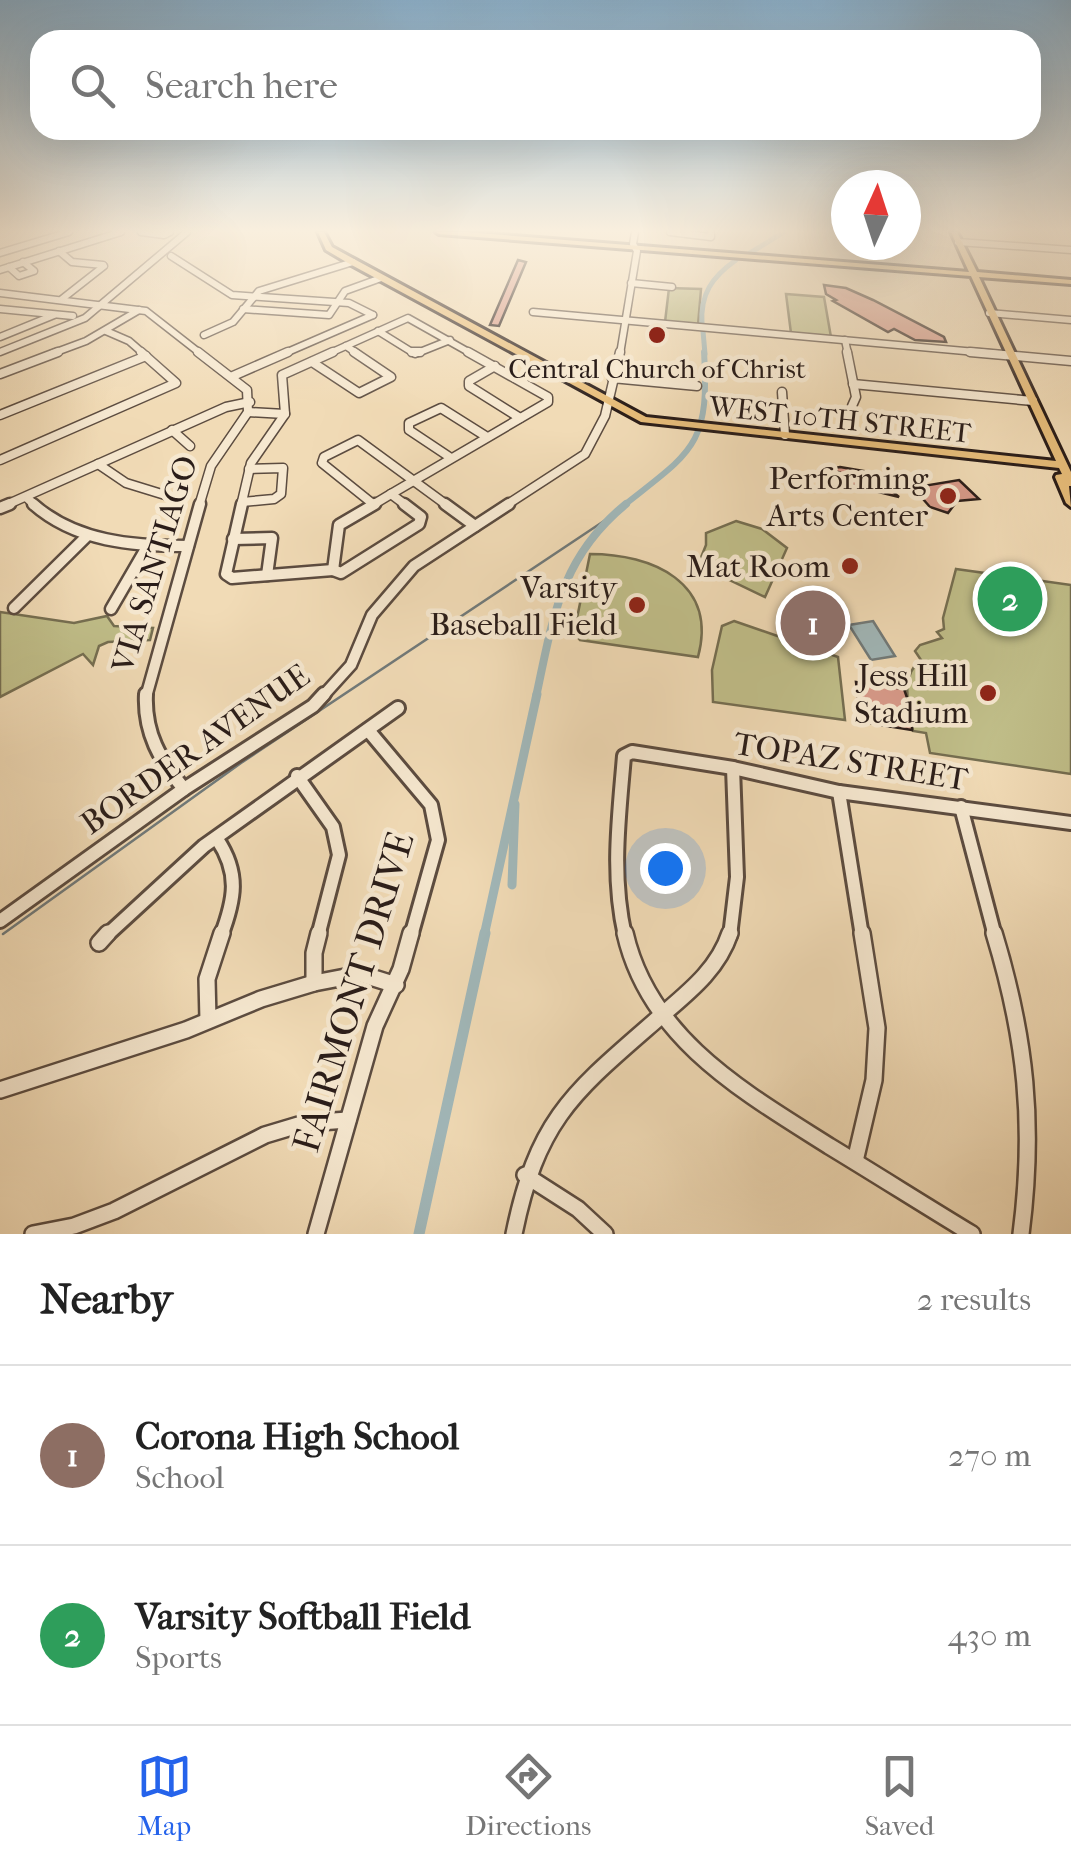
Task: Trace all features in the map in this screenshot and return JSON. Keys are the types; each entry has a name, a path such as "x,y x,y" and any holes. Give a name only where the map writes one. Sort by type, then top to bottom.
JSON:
{"main road":[{"name":"WEST 10TH STREET","path":"402,290 644,420 1063,465"},
{"path":"978,290 1071,483"},
{"path":"1063,465 1071,503"}],"street":[{"path":"61,300 74,290"},
{"path":"0,352 60,330 120,290"},
{"path":"223,290 252,298 357,306 373,315 234,376"},
{"path":"204,335 233,322 258,292 266,290"},
{"path":"244,310 329,315 350,290"},
{"name":"BORDER AVENUE","path":"0,922 184,789 312,706 351,665 372,615 414,566 585,454 600,433 629,290"},
{"path":"0,293 140,309 152,314 234,376 247,390 249,407"},
{"path":"0,317 30,297"},
{"path":"0,309 73,316"},
{"path":"0,374 106,330 140,309"},
{"path":"533,312 1071,361"},
{"path":"989,312 1071,320"},
{"path":"0,337 54,314"},
{"path":"333,570 339,525 549,399 408,318 280,376 286,393 285,414 249,469 228,576 345,571 419,524 421,517 391,494"},
{"path":"0,460 176,383 130,341 106,330"},
{"path":"378,331 415,354 450,340"},
{"path":"845,340 856,396 852,406"},
{"path":"312,362 358,393 391,377 346,346"},
{"path":"0,415 146,356"},
{"path":"495,366 469,381 469,386 520,418"},
{"path":"612,378 697,386"},
{"path":"853,384 1029,401"},
{"path":"782,392 785,435"},
{"path":"0,508 226,407 285,414"},
{"name":"VIA SANTIAGO","path":"184,789 156,751 144,710 211,466 249,407"},
{"path":"451,458 409,430 409,423 441,408 487,437"},
{"path":"172,430 190,446"},
{"path":"373,504 322,463 324,457 358,440 475,526"},
{"path":"98,464 126,483 165,496"},
{"path":"242,502 274,499 281,494 282,468 249,469"},
{"path":"26,497 43,515 86,536 147,547 188,546"},
{"path":"14,608 86,536"},
{"path":"234,539 272,538 267,574"},
{"path":"111,609 147,547"},
{"path":"99,943 135,902 297,776 398,708"},
{"name":"FAIRMONT DRIVE","path":"316,1234 375,1026 396,985 438,840 430,805 368,730"},
{"name":"TOPAZ STREET","path":"661,1016 632,961 618,910 616,862 624,756 632,752 733,768 839,792 1071,824"},
{"path":"514,1234 525,1175 551,1119 582,1084 708,974 732,930 736,898 733,768"},
{"path":"297,776 338,840 339,855 314,953 314,983"},
{"path":"839,792 877,1028 874,1080 855,1162"},
{"path":"960,808 1025,1055 1031,1136 1022,1234"},
{"path":"208,1020 206,986 210,966 237,882 234,865 217,839"},
{"path":"0,1090 314,983 361,974 396,985"},
{"path":"661,1016 683,1045 713,1072 972,1234"},
{"path":"33,1234 91,1223 243,1143 279,1129 320,1120 348,1120"},
{"path":"525,1175 570,1202 605,1234"}],"shaded area":[{"path":"669,290 701,290 698,325 665,322"},
{"path":"786,294 824,297 831,337 791,333"},
{"path":"736,521 762,529 787,548 765,597 698,565 706,533"},
{"name":"Varsity Baseball Field","path":"590,554 636,560 675,577 689,591 698,609 702,631 698,657 580,640 574,633"},
{"name":"Jess Hill Stadium","path":"956,569 1071,585 1071,774 930,753 926,733 913,731 907,692 910,674 921,660 915,651 920,645 942,638 937,632 944,629 943,618"},
{"path":"0,612 74,623 107,616 114,626 153,628 150,640 108,642 99,646 93,665 83,654 0,697"},
{"path":"734,621 838,657 845,720 713,702 712,670 722,626"}],"water":[{"path":"873,621 895,656 871,660 849,625"}],"building":[{"path":"505,290 514,290 499,326 490,325"},
{"path":"825,290 850,290 944,337 946,342 915,340 894,329 888,332 826,294"},
{"path":"829,469 869,472 899,497 838,482 841,473"},
{"name":"Performing Arts Center","path":"959,480 979,499 957,501 948,513 930,507 916,491 917,487"},
{"path":"856,682 904,689 912,712 912,730 861,722"}],"waterway":[{"path":"702,324 708,290"},
{"path":"703,331 705,354"},
{"path":"623,506 666,472 692,444 704,408 704,352"},
{"path":"536,697 555,615 573,568 586,546 626,504"},
{"path":"3,934 241,763 610,517"},
{"path":"484,936 537,694"},
{"path":"512,885 515,804"},
{"path":"419,1234 485,933"}],"place":[{"name":"Central Church of Christ","path":"657,335"},
{"name":"Performing Arts Center","path":"948,496"},
{"name":"Mat Room","path":"850,566"},
{"name":"Varsity Softball Field","path":"1010,599"},
{"name":"Varsity Baseball Field","path":"637,605"},
{"name":"Corona High School","path":"813,623"},
{"name":"Jess Hill Stadium","path":"988,693"}]}
